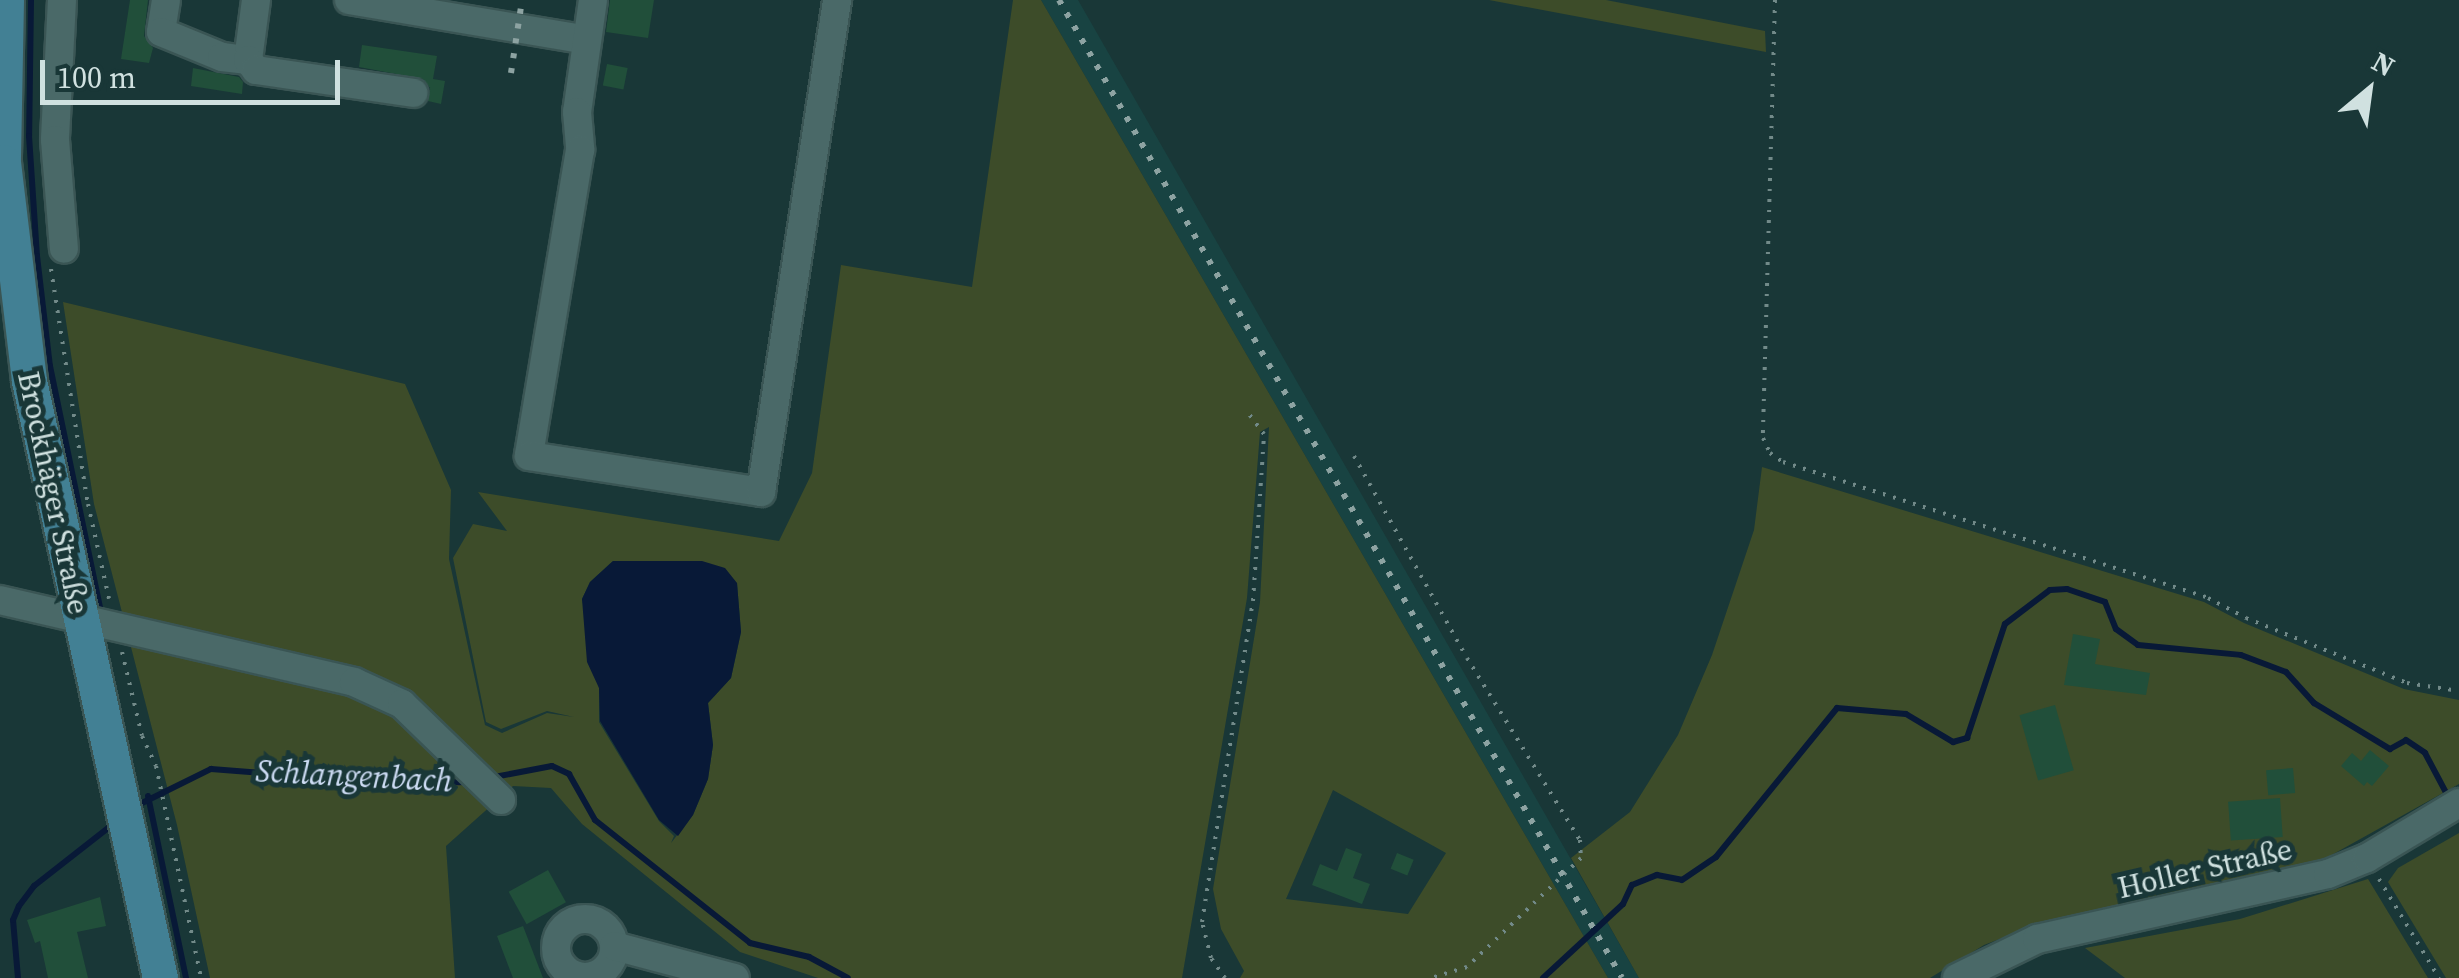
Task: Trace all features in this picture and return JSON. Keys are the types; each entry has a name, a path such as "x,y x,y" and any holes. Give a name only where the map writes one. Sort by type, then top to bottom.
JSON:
{"main road":[{"name":"Brockhäger Straße","path":"6,0 4,162 10,250 29,381 160,978"}],"street":[{"path":"56,252 55,140 62,0"},
{"path":"166,0 161,32 222,57 248,60 256,70 414,93"},
{"path":"248,60 256,0"},
{"path":"350,0 459,9 587,40"},
{"path":"592,0 577,112 580,150 530,456 761,492 836,0"},
{"path":"0,600 354,682 402,704 501,800"},
{"name":"Holler Straße","path":"1957,978 2037,940 2328,874 2366,858 2450,808"},
{"path":"608,965 736,978"}],"path":[{"path":"1775,0 1763,438 1770,454 1784,462 2208,598 2246,618 2407,683 2459,691"},
{"path":"56,252 88,504 142,736 156,766 201,978"},
{"path":"1226,978 1211,958 1202,922 1252,601 1264,434 1249,414"},
{"path":"1354,456 1467,658 1580,840 1582,858 1467,966 1430,978"},
{"path":"2373,869 2439,978"}],"shaded area":[{"path":"1041,0 1078,0 1639,978 1608,978"},
{"path":"613,561 702,561 725,568 737,583 741,632 731,678 708,703 713,745 708,779 693,815 678,836 659,820 600,721 599,688 587,662 582,599 590,582"}],"green space":[{"path":"1013,0 1041,0 1608,978 1240,978 1244,971 1221,929 1213,889 1260,602 1269,427 1260,432 1247,598 1182,978 818,978 740,952 582,824 551,788 513,786 446,846 455,978 210,978 177,825 94,504 63,302 405,384 451,490 449,559 485,725 502,733 547,713 574,717 547,711 501,729 486,722 453,558 473,524 507,531 478,492 779,541 812,473 841,265 972,287","holes":["613,561 737,583 741,632 731,678 708,703 713,745 708,779 693,815 671,843 674,836 659,821 599,722 599,688 582,599 590,582","1333,790 1446,853 1408,914 1286,899"]},
{"path":"1489,0 1606,0 1765,31 1766,52"},
{"path":"1762,467 2204,602 2244,623 2404,689 2459,700 2459,784 2328,857 2231,884 2043,922 1984,945 1930,978 1639,978 1571,858 1630,812 1678,735 1712,655 1754,530"},
{"path":"2459,833 2459,978 2446,978 2388,882 2398,868"},
{"path":"2368,879 2428,978 2125,978 2085,948 2240,919"}],"building":[{"path":"130,0 148,0 144,36 153,48 149,63 121,59"},
{"path":"610,0 654,0 648,38 606,32"},
{"path":"362,45 437,56 433,79 445,81 441,104 428,101 430,88 423,79 359,67"},
{"path":"607,64 628,68 623,90 603,86"},
{"path":"193,68 239,77 243,82 242,94 191,86"},
{"path":"2073,634 2100,639 2095,664 2150,673 2146,695 2064,685"},
{"path":"2055,705 2074,770 2038,781 2019,715"},
{"path":"2370,750 2389,766 2372,786 2367,782 2364,786 2341,766 2352,753 2361,761"},
{"path":"2293,768 2295,793 2268,795 2266,770"},
{"path":"2280,798 2283,837 2231,841 2228,802"},
{"path":"1346,848 1362,854 1353,878 1370,884 1362,904 1312,885 1320,864 1337,871"},
{"path":"1397,853 1414,860 1407,876 1391,869"},
{"path":"548,870 566,902 527,924 509,892"},
{"path":"100,897 106,926 77,932 88,978 48,978 40,941 35,943 27,920"},
{"path":"523,926 543,978 513,978 497,936"}],"waterway":[{"path":"31,0 29,136 37,256 50,366 100,608"},
{"name":"Schlangenbach","path":"1543,978 1623,904 1632,885 1657,875 1682,880 1716,857 1837,708 1906,714 1953,742 1967,738 2005,624 2050,590 2067,589 2105,602 2116,629 2138,645 2241,655 2286,672 2314,703 2390,749 2406,740 2425,753 2450,800"},
{"name":"Schlangenbach","path":"489,778 552,766 569,774 595,820 750,943 809,957 848,978"},
{"name":"Schlangenbach","path":"134,807 211,769 398,783 472,782"},
{"path":"148,796 186,978"},
{"name":"Schlangenbach","path":"18,978 13,920 19,906 34,886 113,824"}],"railway":[{"path":"511,73 522,0"},
{"path":"1059,0 1622,978"}]}
